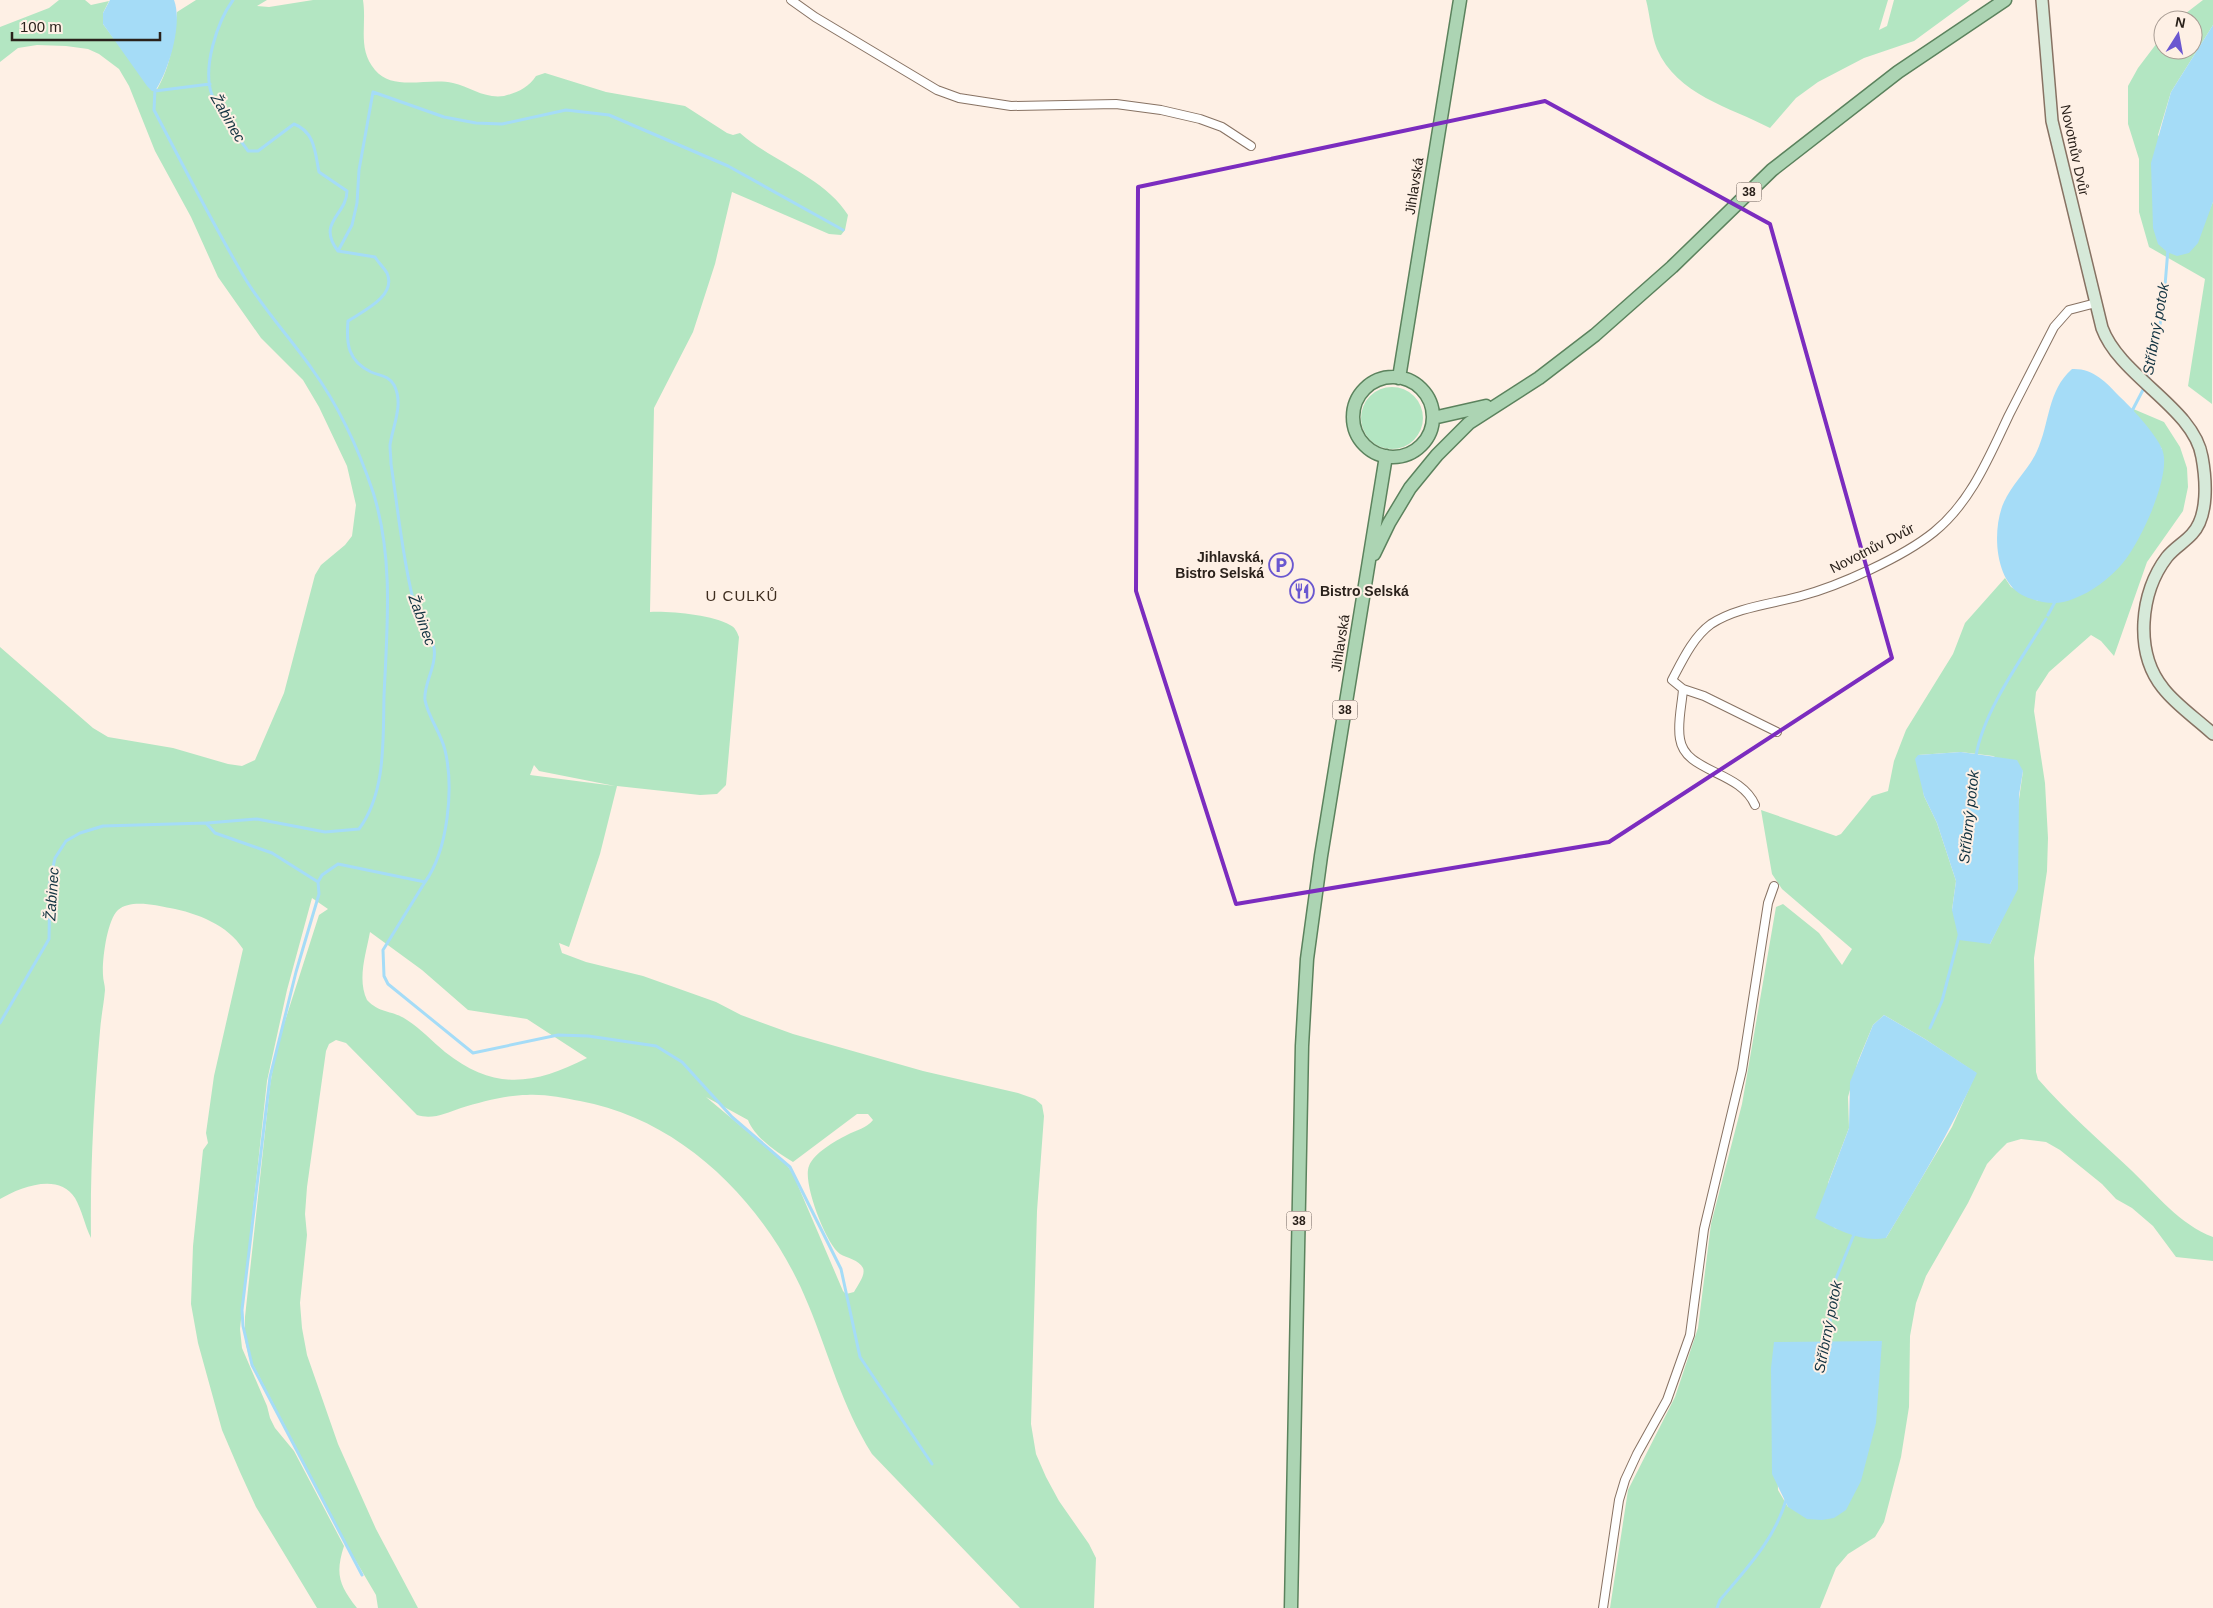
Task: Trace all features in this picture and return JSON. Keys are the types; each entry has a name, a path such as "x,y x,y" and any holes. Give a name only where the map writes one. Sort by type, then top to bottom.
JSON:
{"main road":[{"name":"Jihlavská","path":"1399,378 1460,0"},
{"name":"38","path":"1433,418 1466,412 1505,398 1539,378 1595,335 1672,267 1772,170 1898,72 2005,0"},
{"path":"1385,378 1399,378 1412,383 1423,392 1430,404 1433,418 1430,432 1421,445 1409,454 1386,456 1373,452 1359,437 1354,424 1354,410 1362,392 1373,383 1385,378"},
{"path":"1365,584 1372,560 1389,523 1422,472 1461,431 1505,398"},
{"name":"Jihlavská","path":"1291,1608 1304,1010 1307,959 1386,456"}],"street":[{"path":"790,0 937,90 959,98 1011,106 1116,104 1161,110 1200,119 1222,127 1251,146"},
{"name":"Novotnův Dvůr","path":"2042,0 2052,121 2107,343 2187,425 2202,456 2205,492 2200,521 2194,532 2168,556 2158,570 2148,595 2145,626 2148,660 2152,672 2163,688 2213,734"},
{"name":"Novotnův Dvůr","path":"1755,805 1747,792 1739,785 1692,760 1685,754 1680,739 1683,689 1672,680 1691,646 1711,624 1732,614 1803,596 1870,569 1927,537 1950,518 1973,487 2054,327 2069,310 2096,303"},
{"path":"1683,689 1704,696 1777,732"},
{"path":"1602,1608 1619,1500 1625,1480 1667,1400 1690,1334 1704,1229 1742,1070 1768,903 1774,886"}],"highlighted area":[{"path":"1545,101 1770,224 1892,658 1609,842 1236,904 1136,591 1138,187"}],"green space":[{"path":"59,0 85,0 91,5 109,1 103,13 103,24 153,91 156,91 168,63 177,12 196,0 267,0 257,6 269,7 313,0 363,0 366,54 369,62 383,77 401,82 453,83 490,96 504,96 518,91 530,83 536,76 545,73 606,92 685,106 727,133 733,135 740,133 767,153 812,180 826,190 848,215 845,230 841,235 829,234 732,192 715,264 693,332 654,408 650,612 680,613 713,619 735,628 739,637 726,785 717,794 700,795 617,786 600,854 569,947 559,943 562,953 586,962 643,976 716,1002 741,1015 793,1034 923,1071 1018,1093 1035,1099 1042,1105 1044,1116 1037,1211 1031,1424 1036,1454 1046,1477 1059,1501 1089,1544 1096,1558 1094,1608 1020,1608 872,1454 844,1399 808,1304 791,1268 771,1234 719,1174 688,1148 654,1127 618,1111 580,1101 547,1096 511,1096 477,1103 439,1115 429,1117 417,1115 346,1043 336,1040 329,1044 326,1051 307,1187 305,1214 307,1235 300,1303 307,1355 338,1444 376,1529 418,1608 378,1608 376,1595 350,1551 249,1357 245,1340 245,1317 270,1086 276,1049 319,915 328,909 312,898 287,990 267,1081 240,1329 242,1348 267,1406 270,1418 275,1428 294,1451 344,1546 339,1572 340,1579 346,1593 357,1608 317,1608 256,1507 222,1430 198,1343 191,1304 193,1246 203,1150 208,1143 206,1133 214,1076 243,949 229,933 211,921 180,910 151,904 136,904 118,910 108,931 103,960 105,990 100,1026 94,1109 91,1238 75,1198 68,1190 59,1186 39,1184 18,1190 0,1199 0,647 93,728 108,737 173,748 228,764 242,766 255,760 284,693 315,575 321,565 345,545 352,536 356,505 347,466 319,407 303,380 261,338 218,277 191,217 155,151 129,86 119,69 99,54 88,49 66,46 37,45 18,48 0,62 0,27 49,8","holes":["534,765 539,771 615,786 530,775","370,932 422,970 468,1010 527,1019 587,1058 549,1074 532,1078 514,1080 480,1073 463,1065 445,1052 407,1020 377,1008 367,1000 362,975","706,1097 748,1120 761,1139 793,1162 857,1114 868,1114 873,1120 865,1127 850,1133 820,1152 809,1166 808,1174 812,1198 828,1238 840,1254 856,1261 863,1268 862,1277 854,1292 846,1294 843,1291 793,1174 786,1164"]},
{"path":"1646,0 1888,0 1879,30 1887,26 1894,0 1970,0 1914,41 1864,58 1818,82 1796,98 1770,128 1706,98 1677,78 1666,65 1657,49"},
{"path":"2203,0 2213,0 2213,25 2203,41 2203,10 2190,10"},
{"path":"2153,48 2153,60 2191,60 2171,92 2158,135 2209,211 2213,202 2212,404 2188,386 2205,279 2149,247 2139,212 2139,159 2128,124 2128,86 2138,68"},
{"path":"1392,387 1409,392 1414,396 1418,401 1423,418 1418,435 1414,440 1409,444 1392,449 1375,444 1370,440 1366,435 1361,418 1366,401 1370,396 1375,392"},
{"path":"2131,408 2164,422 2180,447 2187,468 2188,487 2183,511 2147,562 2114,656 2101,641 2091,635 2049,672 2036,692 2034,711 2045,783 2048,838 2047,871 2034,958 2036,1072 2038,1079 2060,1103 2169,1208 2190,1225 2213,1237 2213,1261 2176,1257 2153,1226 2132,1208 2116,1199 2102,1184 2060,1150 2046,1142 2021,1139 2007,1143 1987,1164 1968,1203 1926,1276 1916,1303 1910,1336 1909,1407 1901,1457 1884,1522 1875,1537 1848,1554 1836,1568 1820,1608 1610,1608 1628,1490 1675,1397 1698,1328 1711,1224 1742,1104 1776,907 1783,904 1819,933 1842,965 1852,949 1782,889 1772,874 1761,810 1836,836 1841,834 1872,796 1888,791 1894,761 1906,730 1953,654 1965,623 2005,578 2011,587 2038,601 2162,449","holes":["1961,752 1993,756 2023,771 2002,919 1990,944 1952,910 1956,881 1937,823 1924,796 1918,755","1884,1015 1925,1039 1976,1073 1952,1127 1886,1238 1834,1228 1828,1183 1849,1128 1848,1097 1858,1061 1873,1025","1774,1342 1828,1343 1788,1507 1778,1490"]}],"water":[{"path":"110,0 174,0 177,21 176,34 170,59 155,91 152,91 147,86 103,24 103,13"},
{"path":"2213,25 2213,202 2198,243 2189,253 2177,256 2167,252 2158,244 2153,228 2151,163 2171,92 2191,60 2203,60 2203,41"},
{"path":"2072,369 2093,373 2109,386 2143,421 2162,449 2164,460 2163,475 2153,509 2137,542 2122,564 2106,580 2087,593 2067,601 2048,603 2022,595 2013,588 2006,578 1998,553 1998,525 2000,513 2007,495 2030,464 2037,451 2053,397 2064,378"},
{"path":"1961,752 2017,760 2023,771 2019,795 2018,889 1990,944 1959,940 1952,910 1956,881 1937,823 1924,796 1915,759 1918,755"},
{"path":"1884,1015 1977,1073 1934,1157 1886,1238 1867,1239 1849,1234 1815,1218 1849,1128 1850,1082 1873,1025"},
{"path":"1882,1341 1876,1423 1861,1481 1846,1510 1834,1518 1822,1520 1807,1519 1788,1507 1772,1474 1771,1368 1774,1342"}],"waterway":[{"name":"Žabinec","path":"0,1023 49,939 50,881 55,858 66,841 80,833 103,826 206,823 215,833 272,853 318,882 322,875 338,864 425,882 433,869 444,836 449,800 448,765 443,744 425,700 426,688 434,662 434,648 413,599 409,582 391,464 390,445 397,415 397,392 389,379 371,372 357,363 348,344 348,321 383,296 389,281 387,273 375,257 338,251 332,241 331,226 346,199 347,191 319,172 315,150 306,132 294,124 258,151 248,151 228,124 215,102 209,84 210,59 222,20 233,0"},
{"path":"155,91 210,84"},
{"path":"155,89 154,110 222,238 253,291 322,383 347,428 373,492 380,517 388,593 383,748 379,783 368,815 359,829 325,832 257,819 207,823"},
{"path":"338,251 352,225 357,203 359,170 373,92 444,117 476,123 502,124 566,110 609,115 728,166 843,230"},
{"name":"Stříbrný potok","path":"2148,381 2163,310 2168,249"},
{"name":"Stříbrný potok","path":"2132,411 2145,386"},
{"name":"Stříbrný potok","path":"2048,615 2056,600"},
{"name":"Stříbrný potok","path":"1976,756 1980,739 1995,704 2046,619"},
{"path":"318,882 319,894 296,972 270,1077 242,1310 243,1326 252,1365 362,1575"},
{"path":"425,882 383,950 384,976 388,984 473,1053 558,1035 588,1036 656,1046 682,1062 732,1117 790,1167 841,1269 860,1357 932,1464"},
{"name":"Stříbrný potok","path":"1930,1028 1942,1001 1959,936"},
{"name":"Stříbrný potok","path":"1827,1347 1835,1281 1855,1232"},
{"name":"Stříbrný potok","path":"1717,1608 1720,1600 1767,1541 1775,1528 1786,1500"}],"place":[{"name":"Jihlavská, Bistro Selská","path":"1281,565"},
{"name":"Bistro Selská","path":"1302,591"}],"district":[{"name":"U CULKŮ","path":"742,596"}]}
